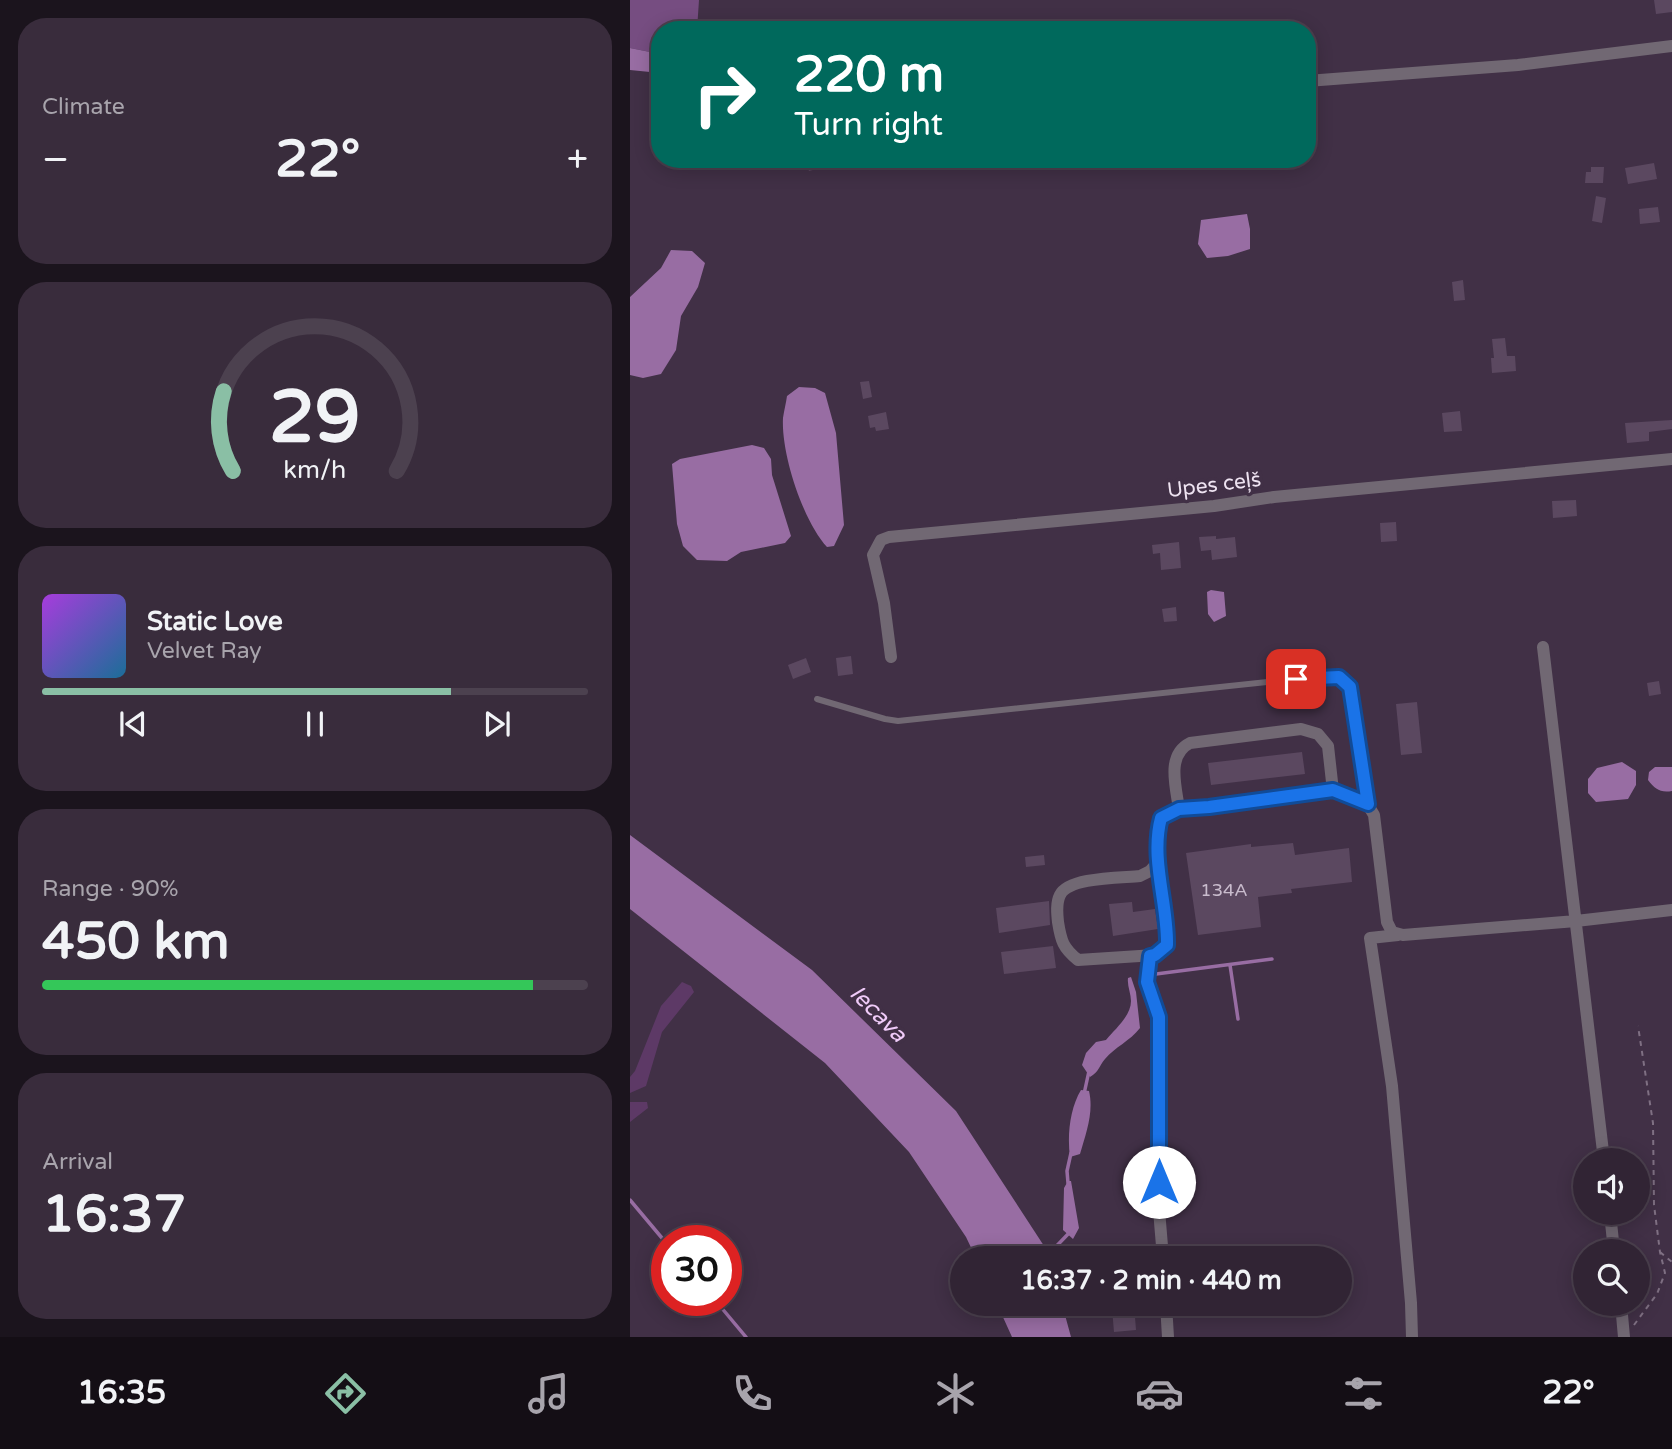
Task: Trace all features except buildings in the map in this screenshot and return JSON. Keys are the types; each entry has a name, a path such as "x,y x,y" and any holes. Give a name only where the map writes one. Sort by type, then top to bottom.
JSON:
{"street":[{"path":"1316,80 1518,65 1672,46"},
{"name":"Upes ceļš","path":"891,657 884,603 873,555 881,540 889,537 1672,459"},
{"path":"1543,647 1603,1148"},
{"path":"1179,809 1174,770 1177,757 1184,746 1301,729 1318,734 1328,746 1333,790"},
{"path":"1158,861 1150,871 1140,876 1070,885 1061,893 1056,908 1065,950 1078,960 1150,956 1167,945 1156,834 1161,818 1179,809 1333,790 1368,804 1374,815 1387,922 1392,932 1404,935"},
{"path":"1412,1337 1392,1086 1370,938 1672,910"},
{"path":"1150,956 1147,982 1159,1017 1159,1210 1162,1246"},
{"path":"1167,1316 1168,1337"}],"lane":[{"path":"817,699 885,719 898,720 1323,676 1339,677 1350,687 1368,804"}],"path":[{"path":"1629,1332 1657,1294 1665,1273 1654,1205 1653,1123 1638,1026"},
{"path":"1660,1252 1672,1262"}],"shaded area":[{"path":"630,0 699,0 698,21 651,21 651,52 630,48"},
{"path":"630,48 651,52 651,72 630,70"},
{"path":"1247,214 1250,249 1228,256 1207,258 1198,244 1201,220"},
{"path":"671,250 692,251 705,263 698,287 681,316 676,350 661,374 643,378 630,375 630,297 661,268"},
{"path":"799,387 815,388 825,393 836,433 844,525 834,546 827,547 810,521 795,486 786,450 783,418 787,396"},
{"path":"752,445 764,448 771,459 772,475 791,536 785,543 741,552 727,561 697,560 683,546 677,524 672,464 680,459"},
{"path":"1207,592 1224,592 1226,616 1214,622 1208,614"},
{"path":"1622,762 1636,771 1636,785 1628,799 1596,802 1588,793 1588,779 1597,768"},
{"path":"1655,767 1672,767 1672,791 1658,790 1648,780 1649,772"},
{"path":"630,835 812,970 956,1111 1044,1246 970,1246 909,1152 825,1063 630,909"},
{"path":"1131,977 1136,992 1140,1028 1109,1055 1090,1077 1082,1065 1086,1053 1096,1042 1106,1040 1125,1017 1130,1007 1128,978"},
{"path":"682,982 691,986 694,992 662,1032 646,1086 630,1093 630,1077 635,1071 661,1006"},
{"path":"1081,1090 1089,1091 1090,1115 1080,1154 1070,1157 1070,1122"},
{"path":"630,1102 647,1102 648,1108 630,1122"},
{"path":"1068,1181 1071,1181 1079,1228 1073,1239 1063,1230 1064,1188"},
{"path":"1002,1316 1065,1316 1071,1337 1012,1337"}],"waterway":[{"path":"1156,974 1272,959"},
{"path":"1230,965 1238,1019"},
{"path":"1084,1094 1089,1071"},
{"path":"1068,1183 1067,1171 1071,1153"},
{"path":"630,1200 651,1225"},
{"path":"1057,1246 1070,1232"},
{"path":"728,1316 746,1337"}],"route":[{"path":"1159,1182 1159,1017 1147,982 1150,956 1167,945 1156,834 1161,818 1179,809 1333,790 1368,804 1350,687 1339,677 1296,679"}],"water label":[{"name":"Iecava","path":"878,1014"}]}
